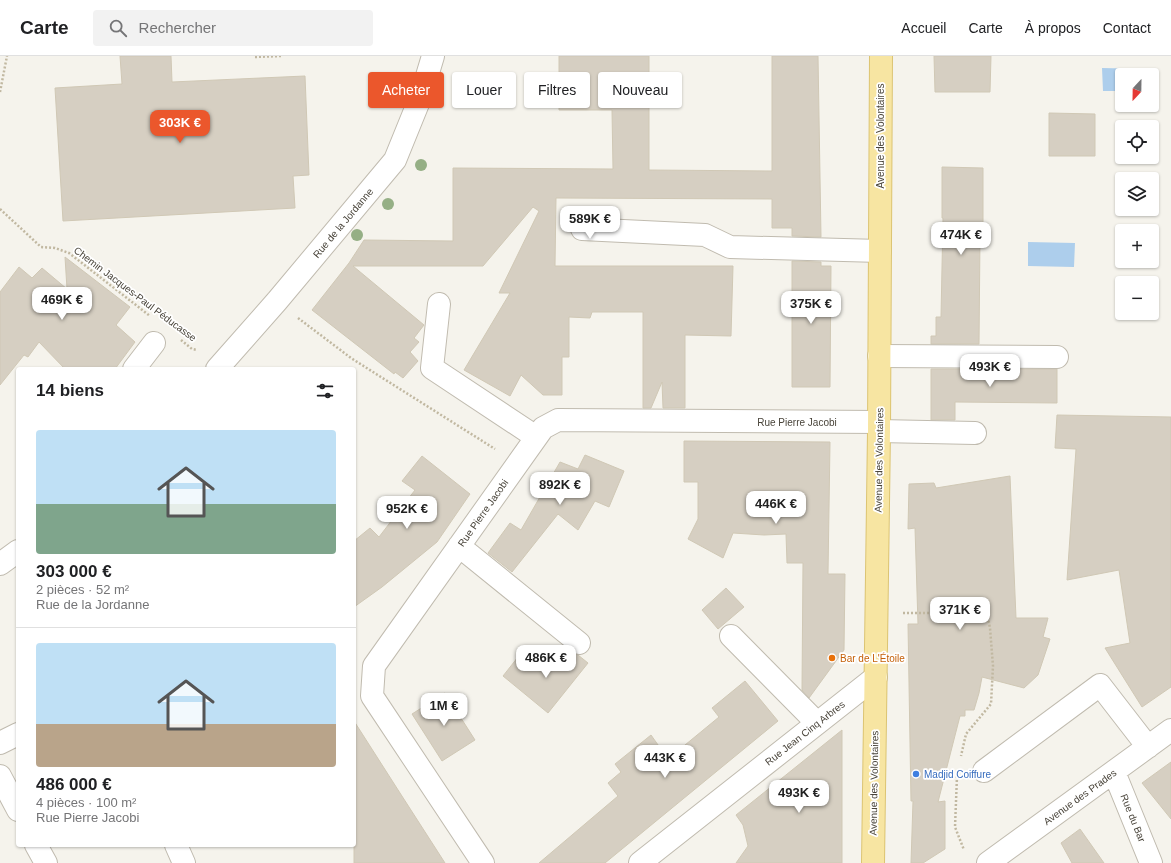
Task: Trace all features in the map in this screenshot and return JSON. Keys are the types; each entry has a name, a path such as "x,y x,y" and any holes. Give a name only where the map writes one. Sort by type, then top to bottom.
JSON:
{"main road":[{"name":"Avenue des Volontaires","path":"873,863 879,427 881,56"}],"street":[{"name":"Rue de la Jordanne","path":"221,365 277,302 395,160 422,96 433,56"},
{"path":"582,229 705,235 730,247 880,251"},
{"path":"438,304 432,368 536,437"},
{"path":"136,367 154,343"},
{"path":"879,356 1057,357"},
{"name":"Rue Pierre Jacobi","path":"483,863 372,696 374,666 543,428 558,420 879,427 975,433"},
{"path":"459,546 579,643"},
{"path":"0,564 16,552"},
{"path":"731,636 817,723"},
{"name":"Rue Jean Cinq Arbres","path":"640,863 876,677"},
{"path":"984,771 1100,686 1148,747"},
{"name":"Avenue des Prades","path":"988,863 1171,730"},
{"path":"0,743 16,735"},
{"name":"Rue du Bar","path":"1114,772 1151,863"},
{"path":"0,776 16,806"},
{"path":"37,847 46,863"},
{"path":"177,847 184,863"}],"path":[{"path":"0,92 7,56"},
{"path":"255,57 281,56"},
{"name":"Chemin Jacques-Paul Péducasse","path":"0,209 42,247 55,248 69,253 155,320"},
{"path":"277,302 351,358 518,463"},
{"name":"Chemin Jacques-Paul Péducasse","path":"180,339 192,349 221,365"},
{"path":"876,614 986,613 990,628 993,666 991,704 966,734 961,757"},
{"path":"958,772 956,780 955,827 967,856"}],"water":[{"path":"1102,68 1115,68 1115,91 1103,91"},
{"path":"1028,242 1075,243 1074,267 1028,266"}],"building":[{"path":"120,56 171,56 172,82 305,76 309,175 293,176 295,208 63,221 55,88 122,84"},
{"path":"559,56 649,56 649,72 598,72 598,108 649,108 649,170 772,171 772,56 818,56 821,237 792,236 792,228 772,228 772,199 556,198 555,266 733,266 731,336 685,335 685,408 663,408 662,382 651,408 643,408 643,312 592,312 590,318 569,317 569,357 562,357 562,395 543,395 521,375 510,396 464,370 510,293 499,293 539,211 533,207 483,266 353,266 424,325 414,338 419,342 410,352 418,361 403,378 395,372 394,374 312,310 349,263 364,240 453,241 453,168 613,169 612,110 559,110 559,108 590,108 590,72 559,72"},
{"path":"934,56 991,56 990,92 935,92"},
{"path":"1049,113 1095,114 1095,156 1049,156"},
{"path":"942,167 983,168 983,237 980,237 979,344 931,344 931,336 936,336 936,317 941,317 943,218"},
{"path":"65,257 130,307 116,325 135,342 116,367 63,367 39,342 28,357 24,355 0,385 0,292 19,267 32,278 42,268 67,289"},
{"path":"792,261 821,262 821,266 831,266 830,387 792,387"},
{"path":"931,369 1057,369 1057,403 955,402 955,420 931,420"},
{"path":"1057,415 1171,417 1171,687 1142,707 1105,648 1130,643 1119,570 1067,580 1076,449 1055,448"},
{"path":"684,441 830,442 828,574 845,574 844,650 809,698 802,690 803,563 787,563 786,534 764,535 733,533 723,558 688,539 698,519 698,482 684,482"},
{"path":"585,455 624,471 609,507 595,501 578,530 558,514 512,572 488,553 510,523 521,530 560,462 578,469"},
{"path":"422,456 470,494 437,542 382,587 356,606 356,539 370,528 379,537 415,490 402,481"},
{"path":"1010,476 1016,618 1048,618 1043,637 1050,639 1038,675 1024,688 982,677 974,710 965,710 965,716 960,716 938,802 945,801 945,849 923,863 911,863 913,801 911,801 908,624 918,624 915,528 908,529 909,484 934,483 936,488"},
{"path":"726,588 744,607 718,629 702,610"},
{"path":"566,649 571,653 578,655 588,663 548,713 503,676 518,657 522,660 525,656 546,674"},
{"path":"745,681 778,721 605,863 539,863 618,796 608,783 621,772 615,764 651,735 668,759 719,717 712,708"},
{"path":"445,693 475,740 442,761 412,714"},
{"path":"356,724 445,863 354,863 354,847 356,847"},
{"path":"842,730 842,863 736,863 748,846 743,825 736,815"},
{"path":"1171,762 1171,819 1142,783"},
{"path":"1080,829 1104,863 1072,863 1061,843"}],"place":[{"name":"Bar de L'Étoile","path":"832,658"},
{"name":"Madjid Coiffure","path":"916,774"}]}
